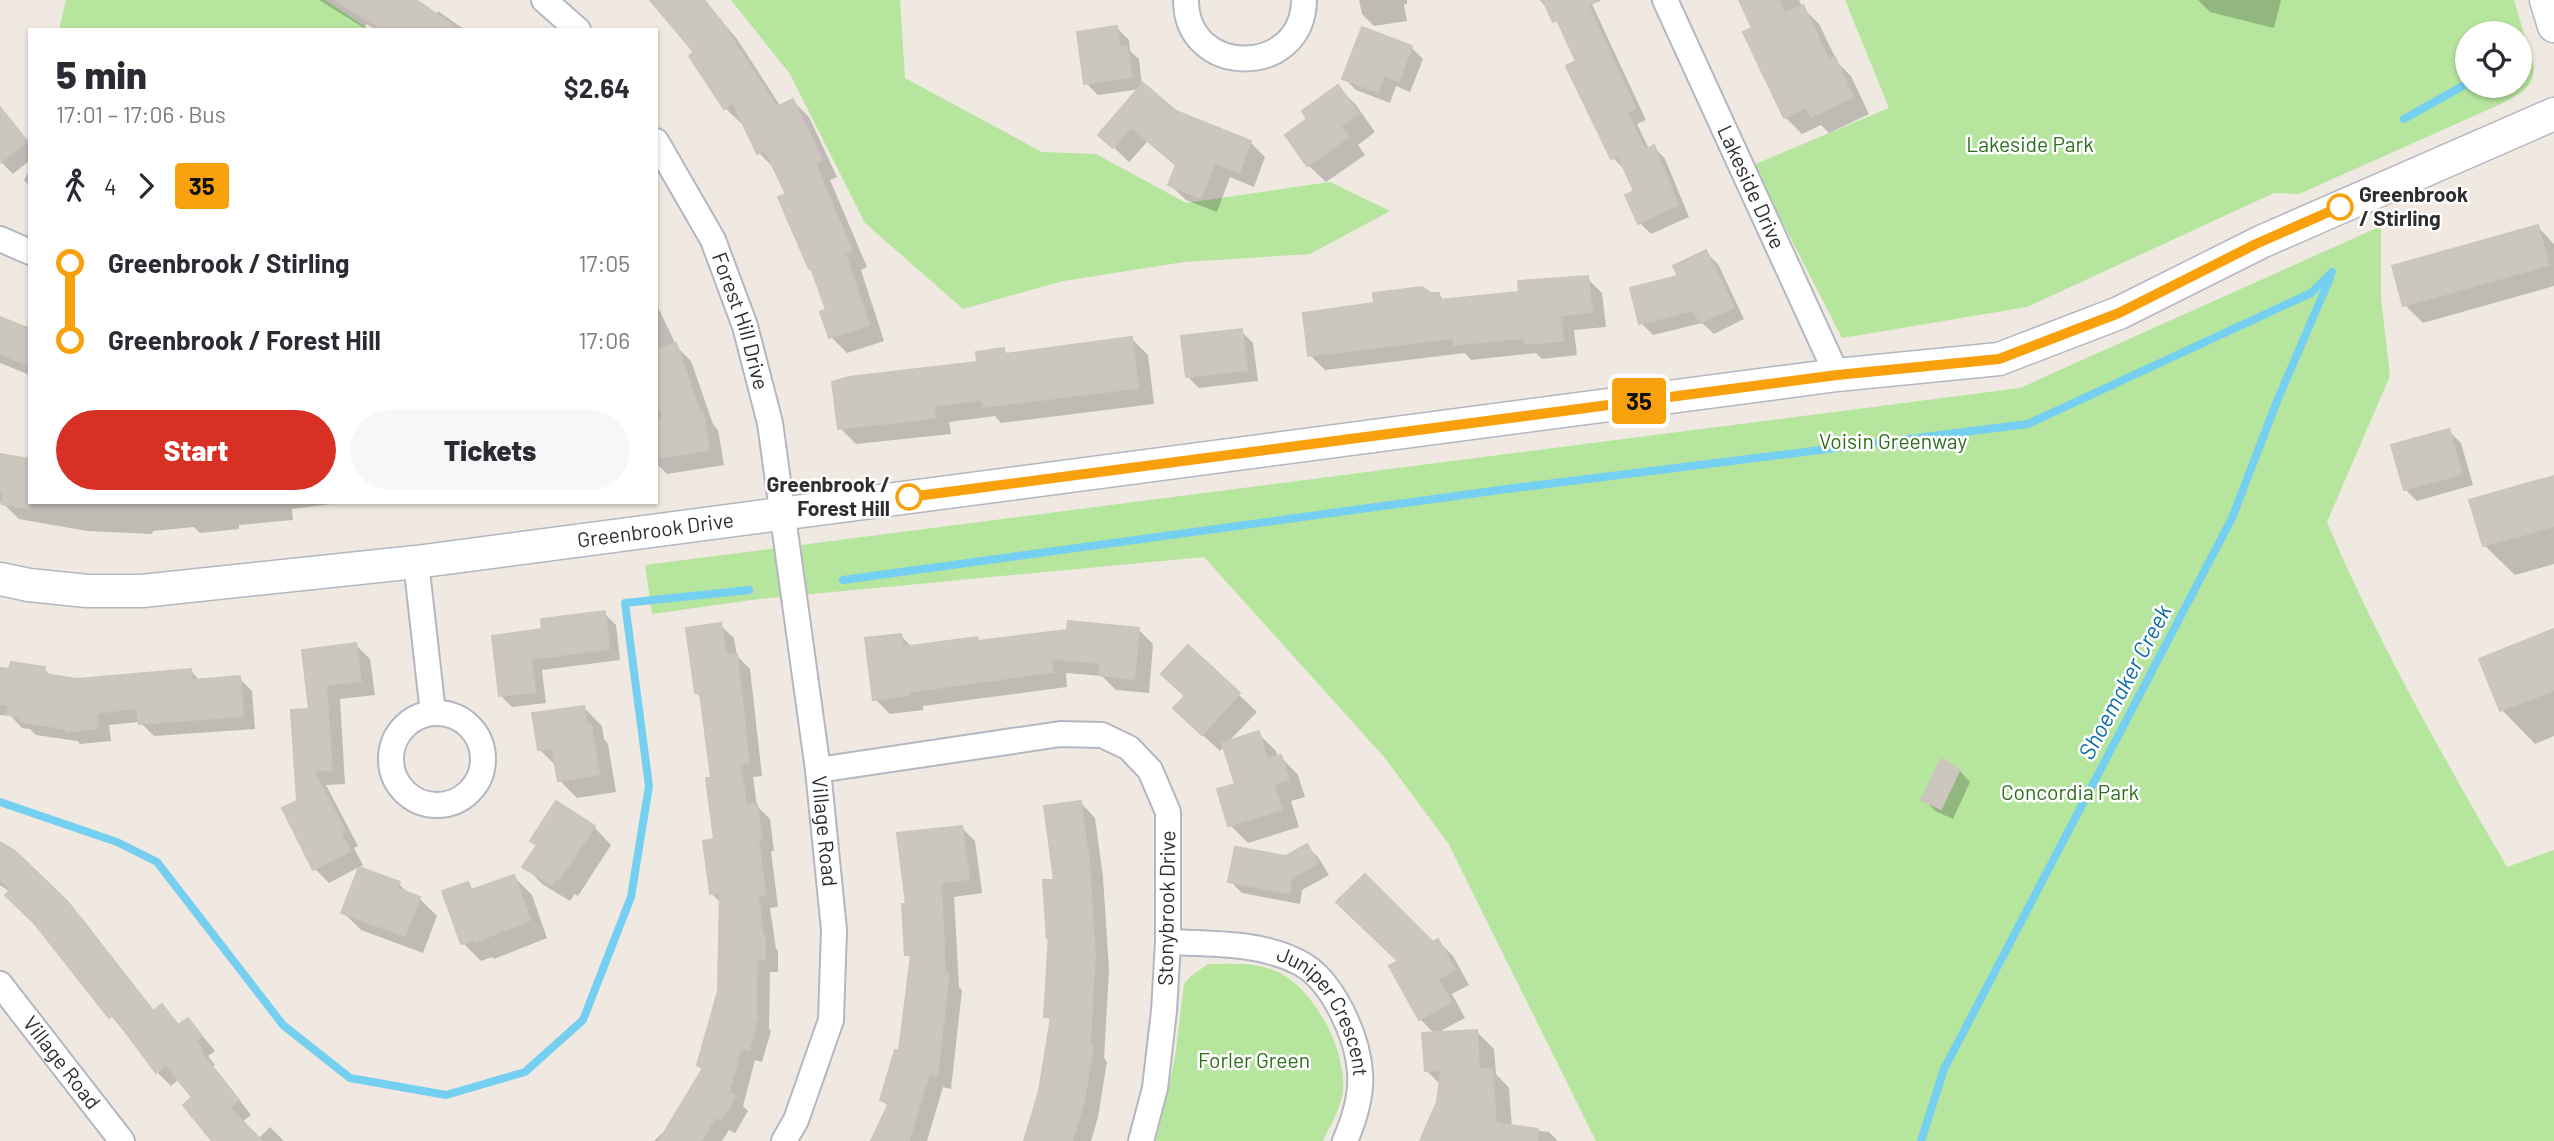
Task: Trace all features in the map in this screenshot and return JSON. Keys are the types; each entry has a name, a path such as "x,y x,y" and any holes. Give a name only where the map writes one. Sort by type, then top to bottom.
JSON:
{"street":[{"path":"544,0 576,28"},
{"path":"1186,0 1186,11 1191,25 1202,42 1217,53 1237,60 1258,59 1282,47 1296,32 1304,11 1304,0"},
{"name":"Lakeside Drive","path":"1665,0 1837,375"},
{"path":"2546,0 2554,26"},
{"name":"Greenbrook Drive","path":"0,579 87,591 142,591 416,562 1837,375 1999,359 2119,313 2263,241 2554,114"},
{"name":"Forest Hill Drive","path":"658,144 713,240 745,326 770,423 784,513"},
{"path":"0,239 28,251"},
{"name":"Village Road","path":"784,513 818,770 834,930 831,1020 796,1120 784,1141"},
{"path":"416,562 433,713"},
{"name":"Stonybrook Drive","path":"818,770 1060,734 1102,735 1129,748 1150,770 1168,812 1168,942 1164,1011 1155,1088 1141,1141"},
{"name":"Juniper Crescent","path":"1168,942 1233,944 1273,952 1302,964 1326,985 1354,1043 1360,1073 1357,1104 1345,1141"},
{"name":"Village Road","path":"0,984 122,1141"}],"green space":[{"path":"66,0 325,0 367,28 59,28"},
{"path":"731,0 900,0 905,78 1042,152 1096,154 1186,203 1330,182 1390,211 1310,254 1184,262 1063,281 963,309 865,223 790,74"},
{"name":"Lakeside Park","path":"1845,0 2514,0 2520,21 2455,21 2455,98 2512,98 2503,103 2299,194 2274,193 2027,307 1842,338 1753,165 1889,108"},
{"name":"Concordia Park","path":"2381,226 2381,298 2390,376 2327,522 2389,654 2507,867 2554,850 2554,1141 1596,1141 1448,843 1385,758 1204,557 759,599 652,614 645,565 2020,388"},
{"name":"Forler Green","path":"1208,964 1249,965 1273,970 1288,978 1316,1007 1336,1045 1343,1084 1341,1101 1323,1141 1156,1141 1175,1057 1184,984"}],"building":[{"path":"335,0 416,0 457,28 380,28"},
{"path":"650,0 704,0 721,21 777,107 793,99 822,160 815,163 852,251 845,253 869,325 829,338 820,312 826,310 811,268 809,269 778,197 786,194 765,150 757,154 733,103 724,109 689,56 694,52"},
{"path":"1543,0 1600,0 1588,5 1635,108 1627,112 1645,150 1654,145 1678,205 1638,224 1625,195 1634,191 1618,156 1611,159 1576,87 1566,66 1576,61 1557,20 1553,22"},
{"path":"1739,0 1778,0 1785,13 1803,5 1829,60 1835,57 1853,97 1811,117 1806,107 1784,118 1743,32 1752,28"},
{"path":"1117,26 1120,47 1127,46 1132,77 1084,84 1077,32"},
{"path":"1362,27 1412,46 1399,81 1384,76 1378,92 1342,79"},
{"path":"1143,83 1176,111 1251,141 1239,173 1215,163 1201,198 1168,185 1176,165 1131,127 1113,148 1098,135"},
{"path":"1338,85 1359,114 1341,126 1349,137 1307,166 1285,135 1307,119 1302,111"},
{"path":"0,107 27,141 0,163"},
{"path":"2538,225 2549,265 2403,306 2392,266"},
{"path":"1706,250 1734,307 1700,323 1694,310 1639,324 1630,288 1678,276 1673,266"},
{"path":"1588,276 1592,312 1560,316 1563,341 1525,344 1524,338 1454,345 1454,338 1308,356 1303,313 1374,303 1373,293 1422,287 1431,293 1439,293 1440,300 1519,292 1518,281"},
{"path":"0,317 28,328 28,365 0,354"},
{"path":"1242,329 1247,370 1186,377 1181,336"},
{"path":"1132,337 1138,388 983,407 982,400 933,406 935,418 838,429 832,382 849,377 977,362 976,352 1004,348 1005,354"},
{"path":"676,343 700,413 703,412 709,450 658,458 658,419 663,418 658,404 658,349"},
{"path":"2449,429 2462,474 2404,490 2391,445"},
{"path":"0,454 28,459 30,509 2,504 4,492 0,491"},
{"path":"2554,476 2554,526 2483,546 2469,500"},
{"path":"605,611 609,649 531,659 535,692 499,696 492,636 542,629 541,619"},
{"path":"1068,621 1139,628 1134,679 1099,675 1100,663 1051,659 1053,672 908,692 909,695 873,700 865,638 901,634 903,647 977,637 978,641 1067,630"},
{"path":"721,623 726,655 737,654 749,763 740,764 746,805 757,804 765,894 758,895 765,936 765,959 757,959 758,1016 749,1050 741,1048 729,1092 736,1096 721,1120 715,1117 701,1141 659,1141 703,1068 697,1065 718,991 720,893 710,894 703,841 714,839 706,778 711,778 700,693 695,693 686,628"},
{"path":"2554,629 2554,690 2500,711 2479,659"},
{"path":"356,643 361,681 326,685 332,770 314,771 345,831 341,833 350,851 313,870 282,808 297,801 291,710 309,709 302,650"},
{"path":"1188,645 1240,693 1202,735 1173,708 1185,696 1161,674"},
{"path":"11,662 45,667 44,674 77,679 191,669 192,680 240,676 243,716 139,724 137,708 97,713 98,728 66,732 66,729 21,722 21,717 7,715 8,705 0,704 0,668 9,669"},
{"path":"584,706 587,725 591,724 599,774 558,781 552,748 538,750 532,713"},
{"path":"1259,731 1267,759 1281,755 1289,780 1274,784 1282,810 1228,826 1217,789 1235,784 1222,743"},
{"path":"1941,759 1960,769 1941,809 1921,800"},
{"path":"556,801 595,826 559,880 556,877 552,885 522,867 537,845 530,841"},
{"path":"1081,801 1089,861 1095,953 1090,1045 1093,1046 1084,1102 1072,1141 1024,1141 1039,1091 1051,1017 1044,1017 1049,934 1047,939 1043,880 1054,880 1044,806"},
{"path":"962,826 969,879 941,883 945,974 949,974 937,1076 929,1074 909,1141 871,1141 889,1103 880,1100 895,1050 899,1051 911,955 905,955 902,904 906,904 897,833"},
{"path":"0,842 15,851 67,901 153,1011 162,1004 178,1025 188,1018 202,1036 196,1041 201,1052 239,1100 229,1107 262,1141 212,1141 183,1105 192,1097 166,1065 156,1073 113,1015 109,1018 34,923 5,895 11,890 0,879"},
{"path":"1307,844 1318,863 1291,879 1289,893 1228,882 1235,847 1286,856"},
{"path":"359,867 400,882 397,888 420,897 405,936 341,913"},
{"path":"1365,874 1433,942 1438,939 1455,970 1438,979 1451,1002 1419,1020 1389,966 1398,961 1336,902"},
{"path":"514,875 530,920 475,942 474,940 461,944 442,891 468,882 471,890"},
{"path":"1477,1030 1479,1069 1492,1068 1496,1123 1538,1129 1537,1141 1420,1141 1437,1102 1441,1070 1425,1071 1422,1033"}],"waterway":[{"name":"Shoemaker Creek","path":"2404,119 2455,90"},
{"path":"843,580 1507,489 2028,424 2311,293 2332,272"},
{"name":"Shoemaker Creek","path":"1921,1141 1944,1069 2232,518 2277,401 2330,278"},
{"path":"0,802 117,842 157,862 283,1025 350,1078 446,1095 525,1072 583,1020 631,897 649,786 625,603 749,590"}],"bus line":[{"name":"35","path":"909,497 1837,375 1999,359 2119,313 2256,244 2340,207"}],"place":[{"name":"Greenbrook / Stirling","path":"2340,207"},
{"name":"Greenbrook / Forest Hill","path":"909,497"}],"park label":[{"name":"Voisin Greenway","path":"1893,442"}]}
